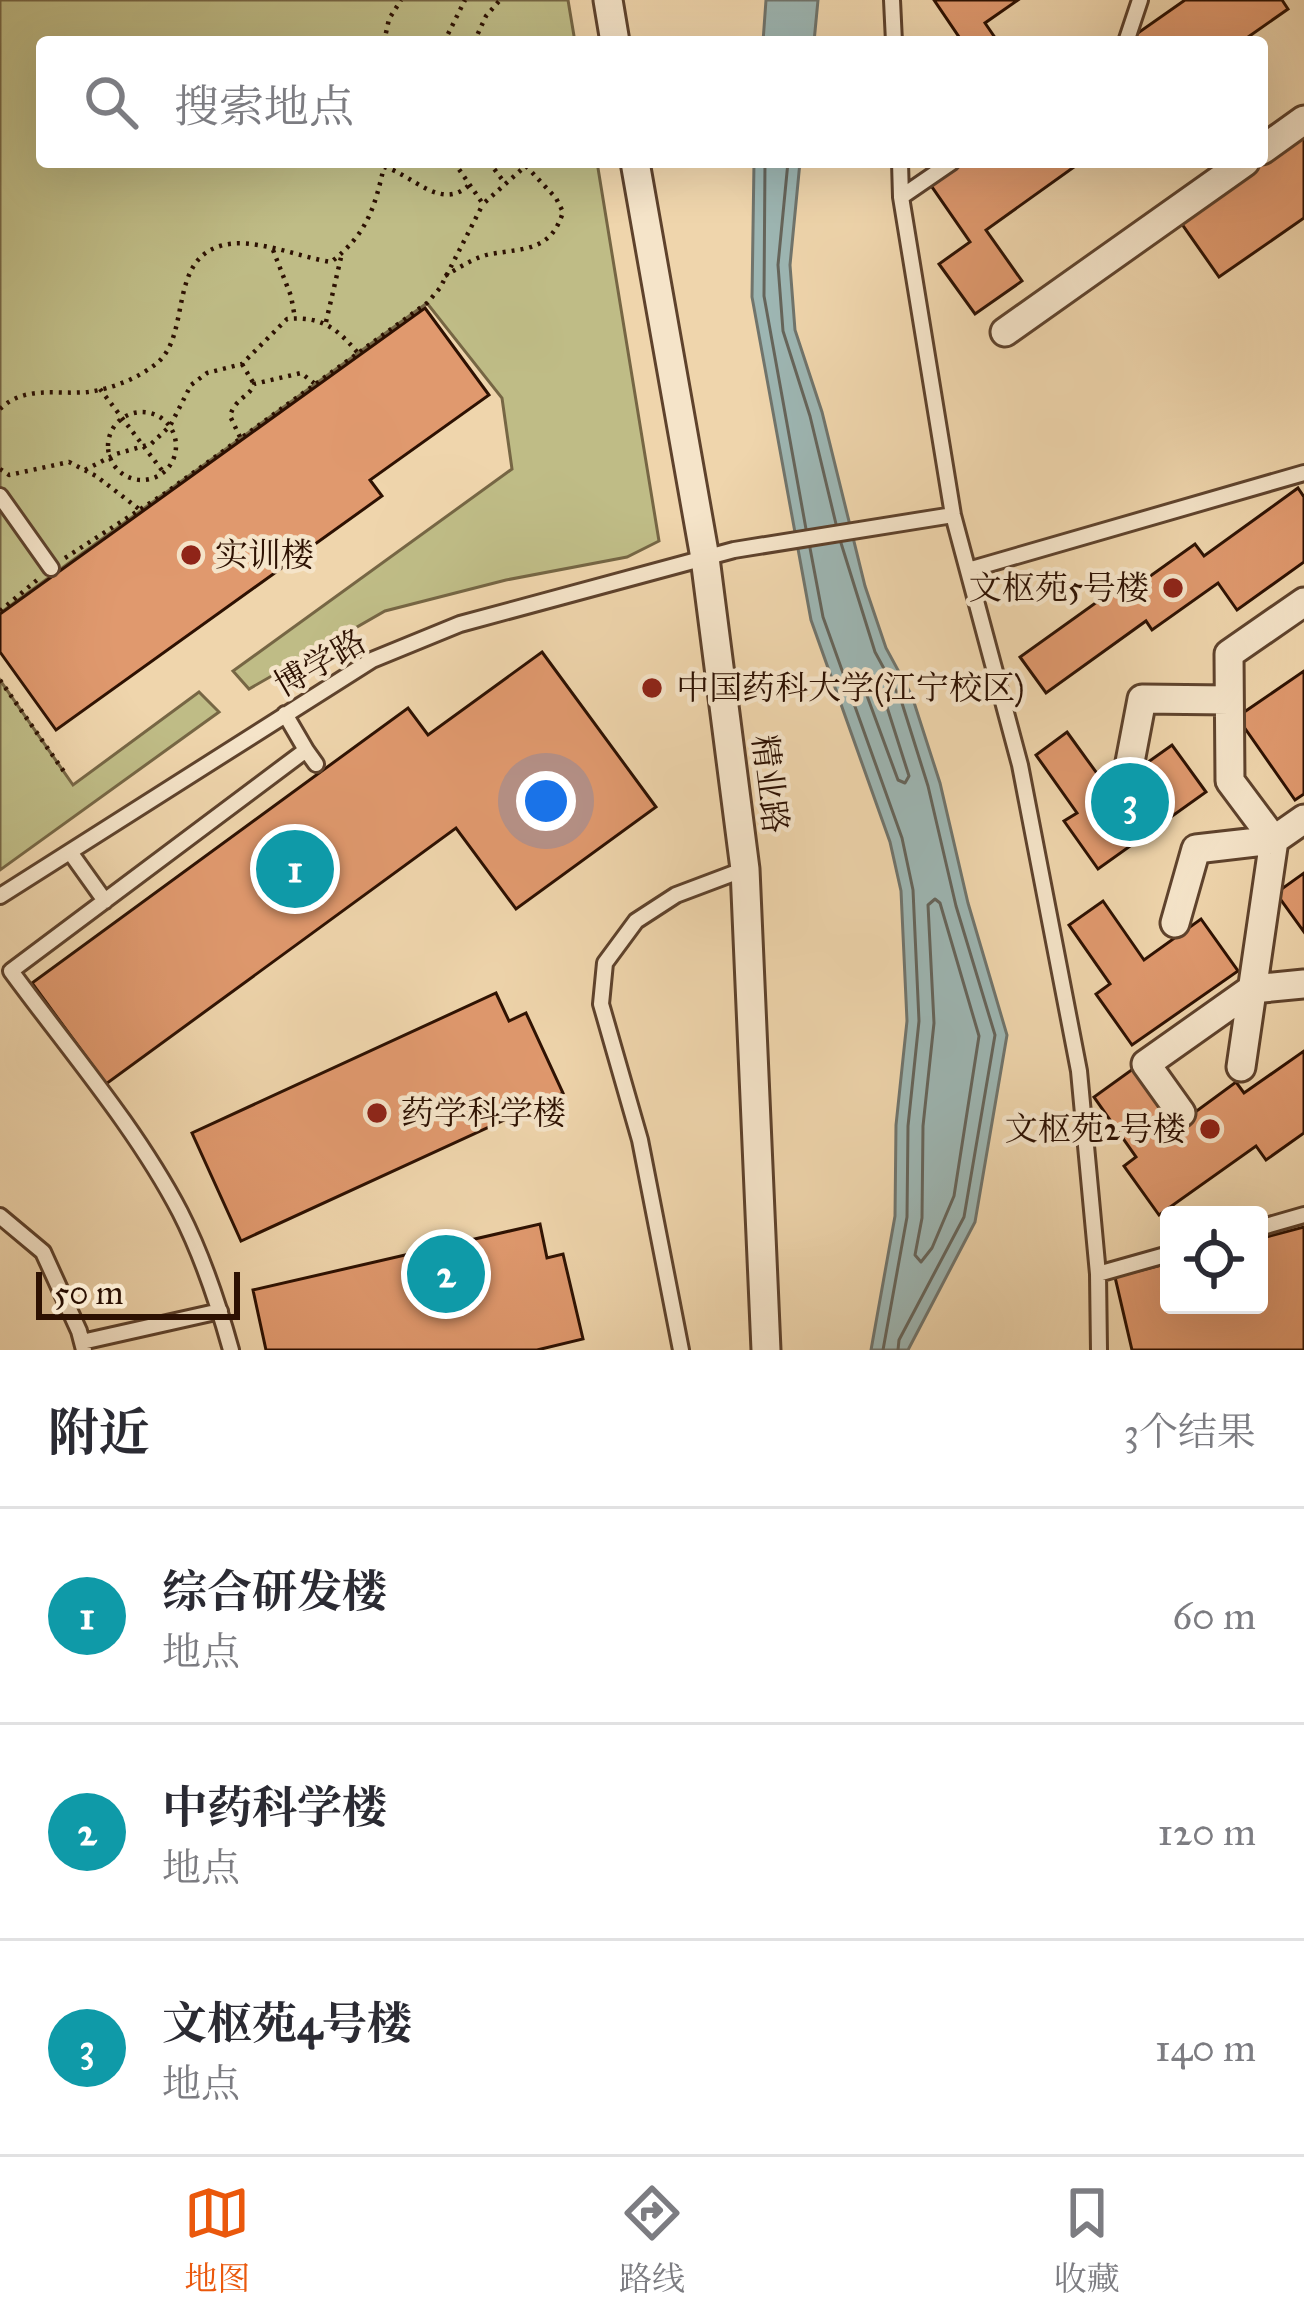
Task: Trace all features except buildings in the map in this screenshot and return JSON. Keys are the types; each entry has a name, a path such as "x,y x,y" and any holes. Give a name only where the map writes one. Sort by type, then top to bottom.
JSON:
{"street":[{"path":"608,0 614,36"},
{"path":"1268,146 1304,120"},
{"name":"精业路","path":"636,168 705,557 745,869 766,1350"},
{"path":"1005,332 1237,168"},
{"path":"1241,1067 1274,840 1230,781 1229,654 1304,602"},
{"path":"1130,762 1142,699 1229,700"},
{"path":"1175,923 1196,849 1274,840 1304,819"},
{"path":"1180,1113 1146,1064 1252,989 1304,984"}],"lane":[{"path":"892,0 894,36"},
{"path":"1128,36 1140,0"},
{"path":"900,168 953,515 1020,765 1078,1071 1098,1274 1099,1350"},
{"path":"901,197 943,168"},
{"path":"968,570 1304,473"},
{"path":"0,496 51,568"},
{"name":"博学路","path":"0,896 372,660 460,624 734,550 953,515"},
{"path":"285,714 316,764"},
{"path":"231,1350 179,1212 124,1125 11,971 306,750"},
{"path":"70,852 105,901"},
{"path":"681,1350 640,1140 601,1004 605,963 636,921 676,895 745,869"},
{"path":"1268,1225 1304,1215"},
{"path":"0,1216 43,1252 83,1346 220,1311"},
{"path":"1098,1274 1160,1257"}],"path":[{"path":"385,36 400,0"},
{"path":"447,36 465,0"},
{"path":"477,36 500,0"},
{"path":"0,409 11,398 30,392 100,389 153,367 172,349 182,292 194,266 217,247 240,244 331,262 354,244 368,222 384,168"},
{"path":"394,168 443,196 468,186"},
{"path":"458,168 483,204"},
{"path":"494,168 504,182"},
{"path":"0,610 51,568 427,303 483,204 522,168"},
{"path":"446,275 487,255 524,252 558,227 563,212 529,168"},
{"path":"273,250 295,318"},
{"path":"326,322 342,253"},
{"path":"85,470 143,446 170,425 191,385 207,373 242,364 277,327 295,318 326,322 357,352"},
{"path":"240,437 230,416 233,404 253,390 254,384 242,364"},
{"path":"254,384 301,373 315,384"},
{"path":"100,389 164,473"},
{"path":"148,412 170,425 176,455 164,473 144,480 116,469 108,441 122,418 148,412"},
{"path":"0,469 9,475 69,462 139,509"},
{"path":"0,680 68,776"}],"shaded area":[{"path":"0,0 568,0 574,36 36,36 36,168 598,168 659,541 627,557 506,580 385,611 249,689 233,671 512,469 502,398 427,303 0,613"},
{"path":"0,680 73,785 199,692 219,712 0,870"}],"water":[{"path":"766,0 818,0 815,36 763,36"},
{"path":"754,168 799,168 790,265 795,330 822,412 865,586 886,648 912,696 940,783 968,903 1007,1035 975,1222 908,1350 871,1350 895,1216 896,1125 907,1021 901,891 890,842 811,620 752,297"}],"place":[{"name":"实训楼","path":"191,555"},
{"name":"文枢苑5号楼","path":"1173,588"},
{"name":"中国药科大学(江宁校区)","path":"652,688"},
{"name":"文枢苑4号楼","path":"1130,802"},
{"name":"综合研发楼","path":"295,869"},
{"name":"药学科学楼","path":"377,1113"},
{"name":"文枢苑2号楼","path":"1210,1129"},
{"name":"中药科学楼","path":"446,1274"}]}
